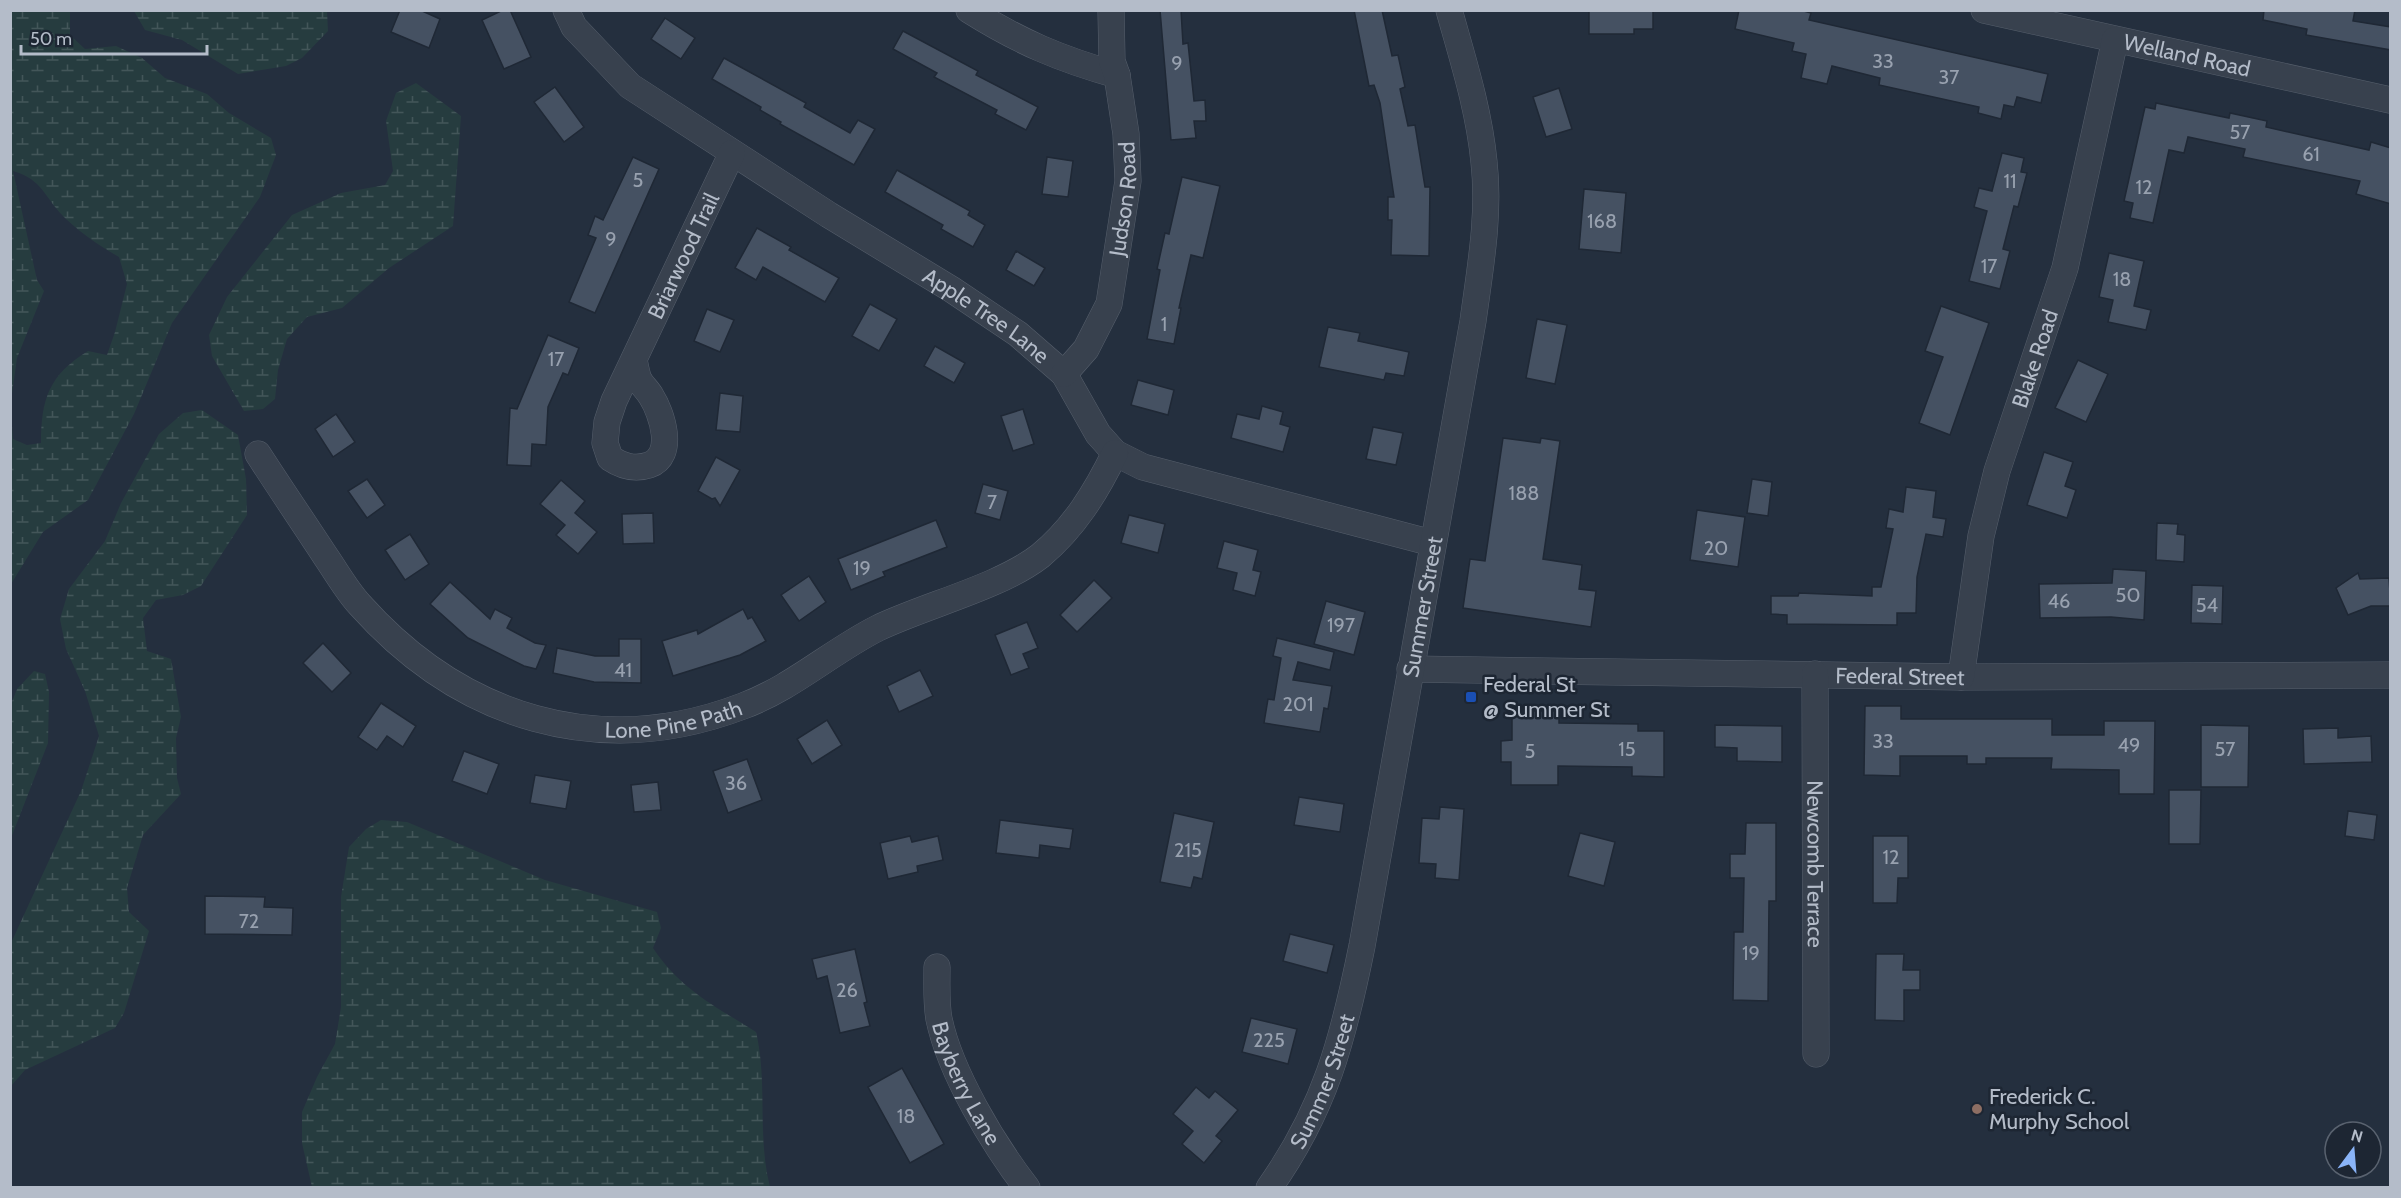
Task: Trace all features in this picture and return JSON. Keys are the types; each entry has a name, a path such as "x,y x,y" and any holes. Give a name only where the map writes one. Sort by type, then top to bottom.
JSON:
{"street":[{"name":"Apple Tree Lane","path":"566,10 574,27 630,86 732,153 951,289 1018,334 1064,375 1098,434 1115,453 1143,467 1432,543"},
{"path":"969,10 1011,36 1061,59 1117,75"},
{"name":"Judson Road","path":"1064,375 1086,349 1109,304 1128,181 1126,134 1117,75 1112,61 1111,10"},
{"name":"Summer Street","path":"1269,1188 1309,1125 1326,1087 1341,1043 1362,946 1473,321 1486,205 1485,163 1479,125 1449,10"},
{"name":"Welland Road","path":"1984,10 2391,100"},
{"name":"Blake Road","path":"1961,677 1981,536 2004,450 2065,268 2115,40"},
{"name":"Briarwood Trail","path":"634,359 732,153"},
{"name":"Lone Pine Path","path":"258,454 357,603 395,642 427,667 487,701 535,721 576,729 617,731 661,728 704,720 747,705 806,672 847,644 907,615 1002,578 1038,557 1066,532 1087,505 1115,453"},
{"name":"Federal Street","path":"1410,669 1961,677 2391,675"},
{"name":"Newcomb Terrace","path":"1815,674 1816,1054"},
{"name":"Bayberry Lane","path":"937,967 939,1017 951,1058 994,1139 1027,1188"}],"green space":[{"path":"11,10 70,11 70,35 85,49 116,46 142,58 165,78 207,94 229,113 271,138 276,155 260,197 172,323 134,414 88,500 43,532 11,584 11,413 13,439 27,445 41,443 43,413 50,389 64,369 88,351 107,355 127,284 119,257 91,240 72,224 31,179 13,171 37,280 44,291 17,358 11,401"},
{"path":"134,11 327,11 328,31 302,58 286,66 238,74 182,40 145,30"},
{"path":"416,83 461,116 453,226 389,268 342,308 307,317 287,339 278,370 275,399 263,409 244,411 212,356 209,335 227,297 292,215 341,193 385,185 393,171 386,121 396,93"},
{"path":"202,410 238,435 246,479 247,515 201,586 183,595 156,600 143,618 147,651 171,659 181,717 176,738 177,778 181,794 143,835 127,888 129,912 149,931 124,1013 115,1028 25,1070 11,1086 11,943 81,791 99,736 85,691 66,649 60,619 69,589 105,541 121,503 159,434 183,413"},
{"path":"34,671 45,674 49,692 48,743 11,838 11,704 17,689"},
{"path":"381,820 407,822 545,880 657,912 661,928 653,948 664,963 700,996 756,1032 760,1051 764,1149 770,1187 312,1187 302,1143 302,1112 335,1044 341,1007 341,897 349,847 366,829"}],"building":[{"path":"400,10 420,10 440,19 429,48 391,32"},
{"path":"503,10 510,10 531,57 504,69 482,20"},
{"path":"1160,10 1181,10 1183,44 1188,43 1194,101 1205,100 1206,121 1194,121 1196,138 1171,140"},
{"path":"1354,10 1382,10 1392,56 1398,55 1405,87 1400,89 1408,126 1415,125 1425,187 1430,187 1429,256 1391,255 1392,220 1388,220 1388,197 1394,197 1380,103 1374,85 1369,86"},
{"path":"1589,10 1653,10 1653,29 1634,29 1634,34 1589,34"},
{"path":"1739,10 1800,10 1811,13 1809,20 2048,74 2041,103 2017,97 2014,107 2004,105 2001,119 1978,113 1979,107 1879,85 1880,78 1832,66 1827,84 1801,78 1806,54 1792,51 1794,43 1735,29"},
{"path":"2264,10 2355,10 2353,21 2391,27 2391,50 2306,35 2307,29 2263,20"},
{"path":"665,18 695,38 681,59 651,39"},
{"path":"903,31 978,71 976,75 1038,107 1026,130 995,114 997,110 934,77 937,73 893,49"},
{"path":"724,58 806,103 804,107 850,133 858,120 875,129 854,165 780,124 781,122 760,110 761,107 712,79"},
{"path":"555,87 584,127 564,142 534,102"},
{"path":"1559,88 1572,129 1546,137 1533,97"},
{"path":"2156,103 2229,118 2230,113 2267,121 2266,127 2369,150 2371,142 2391,148 2391,204 2356,194 2360,181 2243,157 2245,149 2188,137 2184,153 2169,150 2153,223 2130,218 2133,203 2124,201 2145,107 2155,109"},
{"path":"2002,153 2024,158 2021,172 2027,173 2018,207 2014,206 2003,249 2010,251 2000,289 1969,281 1987,211 1974,207 1979,188 1992,191"},
{"path":"633,157 659,169 595,313 569,302 596,238 588,235 595,216 603,220"},
{"path":"1047,157 1073,161 1068,197 1042,194"},
{"path":"897,170 970,211 968,215 985,225 973,247 941,229 943,225 885,192"},
{"path":"1182,177 1220,186 1203,258 1191,255 1179,308 1181,308 1174,344 1147,339 1160,270 1157,269 1165,233 1169,234"},
{"path":"1584,189 1626,193 1621,253 1579,249"},
{"path":"757,228 791,247 789,250 839,278 825,302 763,267 756,280 735,268"},
{"path":"1016,251 1045,268 1034,286 1006,270"},
{"path":"2109,253 2144,261 2134,306 2151,310 2146,330 2108,322 2113,300 2099,297"},
{"path":"870,304 897,319 879,351 852,336"},
{"path":"1941,306 1989,323 1950,435 1919,423 1943,357 1925,351"},
{"path":"707,309 734,320 720,352 694,341"},
{"path":"1537,319 1567,325 1555,384 1526,378"},
{"path":"1328,327 1360,333 1358,341 1409,352 1404,376 1386,373 1384,380 1319,367"},
{"path":"548,335 579,348 568,375 563,373 548,407 546,445 532,444 531,466 507,465 510,408 517,409"},
{"path":"935,346 965,363 954,383 924,366"},
{"path":"2078,360 2108,374 2086,422 2055,408"},
{"path":"1138,380 1174,390 1168,415 1131,405"},
{"path":"720,393 743,396 740,432 716,430"},
{"path":"1262,406 1283,412 1280,424 1290,427 1283,452 1231,438 1237,414 1259,419"},
{"path":"1023,409 1034,444 1013,451 1001,416"},
{"path":"336,414 355,442 333,457 315,429"},
{"path":"1373,427 1403,433 1396,465 1366,459"},
{"path":"1503,438 1540,443 1541,438 1560,441 1543,559 1582,565 1579,589 1596,591 1591,627 1463,608 1470,559 1485,561"},
{"path":"2044,452 2073,462 2065,486 2076,490 2067,518 2027,505"},
{"path":"716,457 740,470 720,506 715,498 712,499 698,491"},
{"path":"367,479 385,505 367,518 348,491"},
{"path":"1752,479 1772,482 1768,516 1747,513"},
{"path":"561,480 585,501 575,513 597,532 578,554 556,535 565,525 540,504"},
{"path":"983,484 1008,491 1000,520 975,513"},
{"path":"1906,487 1936,491 1933,517 1946,519 1943,537 1926,534 1917,577 1916,613 1897,613 1897,625 1787,624 1787,615 1771,614 1771,596 1798,596 1799,593 1872,596 1872,587 1881,587 1893,529 1886,528 1889,509 1903,512"},
{"path":"1697,510 1745,517 1738,567 1690,560"},
{"path":"653,513 654,543 623,544 622,514"},
{"path":"1129,515 1165,524 1158,553 1121,543"},
{"path":"936,520 947,547 883,572 885,576 851,590 838,559"},
{"path":"2157,523 2178,524 2177,534 2185,535 2184,562 2156,560"},
{"path":"410,534 429,564 405,580 385,550"},
{"path":"1224,541 1258,550 1253,570 1261,572 1255,596 1233,590 1237,573 1217,568"},
{"path":"2113,569 2146,571 2144,620 2111,617 2040,618 2039,584 2112,583"},
{"path":"2358,573 2360,579 2389,578 2391,606 2371,606 2348,615 2336,588"},
{"path":"809,576 826,602 799,621 781,595"},
{"path":"1094,580 1112,598 1077,632 1060,615"},
{"path":"450,582 490,619 495,609 512,618 507,628 535,643 546,645 536,669 524,666 468,638 430,604"},
{"path":"2192,585 2223,586 2222,624 2191,623"},
{"path":"1326,601 1365,612 1354,655 1314,644"},
{"path":"743,609 748,619 752,617 766,641 740,655 673,676 662,641 697,630 698,634"},
{"path":"1027,622 1038,648 1023,654 1029,668 1011,675 995,635"},
{"path":"1277,638 1334,652 1330,670 1298,662 1293,680 1332,686 1328,709 1324,708 1320,732 1264,723 1268,699 1274,700 1281,658 1273,656"},
{"path":"619,639 641,639 641,683 594,682 553,673 557,648 595,656 619,656"},
{"path":"323,643 351,673 332,692 303,663"},
{"path":"920,670 933,696 899,712 887,686"},
{"path":"381,703 416,726 403,747 387,736 377,750 358,737"},
{"path":"1865,706 1901,706 1901,719 2052,719 2052,735 2104,735 2104,721 2155,721 2154,794 2119,794 2119,770 2051,769 2052,758 1986,758 1986,764 1967,764 1967,756 1900,756 1900,776 1864,775"},
{"path":"1512,711 1559,711 1559,723 1638,724 1638,731 1664,731 1664,777 1632,776 1632,767 1558,766 1558,785 1511,785 1511,762 1501,762 1501,741 1512,740"},
{"path":"827,720 842,745 812,764 797,739"},
{"path":"1715,725 1782,726 1782,762 1737,761 1737,748 1715,747"},
{"path":"2201,725 2249,726 2248,787 2201,787"},
{"path":"2338,728 2338,738 2371,736 2372,762 2304,764 2303,729"},
{"path":"464,751 499,764 487,794 452,781"},
{"path":"747,759 762,800 728,813 713,771"},
{"path":"535,775 571,781 566,809 530,803"},
{"path":"658,782 661,810 634,812 631,785"},
{"path":"2169,790 2201,790 2200,844 2169,844"},
{"path":"1299,797 1344,804 1340,832 1294,825"},
{"path":"1440,807 1464,809 1459,880 1435,878 1436,864 1419,863 1422,818 1439,819"},
{"path":"2348,811 2377,815 2374,840 2345,836"},
{"path":"1174,813 1214,822 1202,879 1194,877 1191,888 1160,882"},
{"path":"1000,820 1073,829 1070,849 1040,845 1039,858 996,853"},
{"path":"1746,823 1776,823 1776,901 1769,901 1768,1001 1733,1000 1734,932 1743,932 1744,878 1730,878 1730,854 1745,854"},
{"path":"1580,833 1615,842 1604,886 1568,876"},
{"path":"910,836 912,842 938,836 943,860 917,866 918,872 888,879 880,843"},
{"path":"1873,836 1908,836 1908,878 1898,878 1897,903 1873,903"},
{"path":"205,896 265,897 264,907 293,908 292,935 205,934"},
{"path":"1290,934 1334,945 1327,973 1283,961"},
{"path":"855,949 870,1026 840,1033 827,976 817,979 812,959"},
{"path":"1876,954 1904,954 1903,970 1920,970 1920,990 1904,990 1904,1021 1875,1020"},
{"path":"1251,1018 1297,1029 1288,1064 1242,1052"},
{"path":"902,1068 944,1144 910,1163 868,1087"},
{"path":"1196,1087 1209,1098 1215,1091 1238,1110 1216,1136 1222,1141 1204,1163 1182,1144 1193,1131 1173,1114"}],"place":[{"name":"Federal St @ Summer St","path":"1471,697"},
{"name":"Frederick C. Murphy School","path":"1977,1109"}]}
